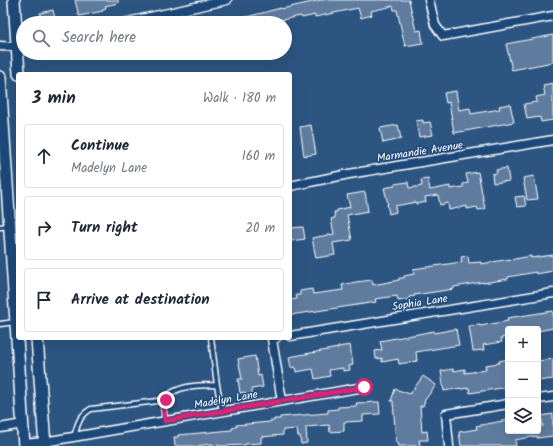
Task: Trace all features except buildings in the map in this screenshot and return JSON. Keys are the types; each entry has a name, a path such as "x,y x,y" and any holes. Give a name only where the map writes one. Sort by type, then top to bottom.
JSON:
{"main road":[{"path":"14,0 16,16"},
{"path":"19,72 20,60"},
{"path":"0,77 6,201 10,229 16,322"},
{"path":"17,340 24,445"},
{"path":"37,340 44,444"}],"street":[{"path":"155,16 226,0"},
{"path":"429,0 435,25 443,36 553,16"},
{"path":"0,46 16,46"},
{"name":"Marmandie Avenue","path":"292,186 349,174 553,140"},
{"name":"Sophia Lane","path":"292,336 553,293"},
{"path":"274,340 282,401"},
{"name":"Madelyn Lane","path":"24,445 44,444 74,437 364,387"},
{"path":"541,398 553,396"},
{"path":"448,446 446,414 505,404"},
{"path":"0,428 23,424"}],"lane":[{"path":"0,324 16,322"},
{"path":"211,340 222,411"},
{"path":"165,421 163,405 168,397 175,391 199,386 217,385"},
{"path":"74,437 78,423 83,414 91,409 166,400"}],"route":[{"path":"166,400 163,405 165,421 364,387"}]}
